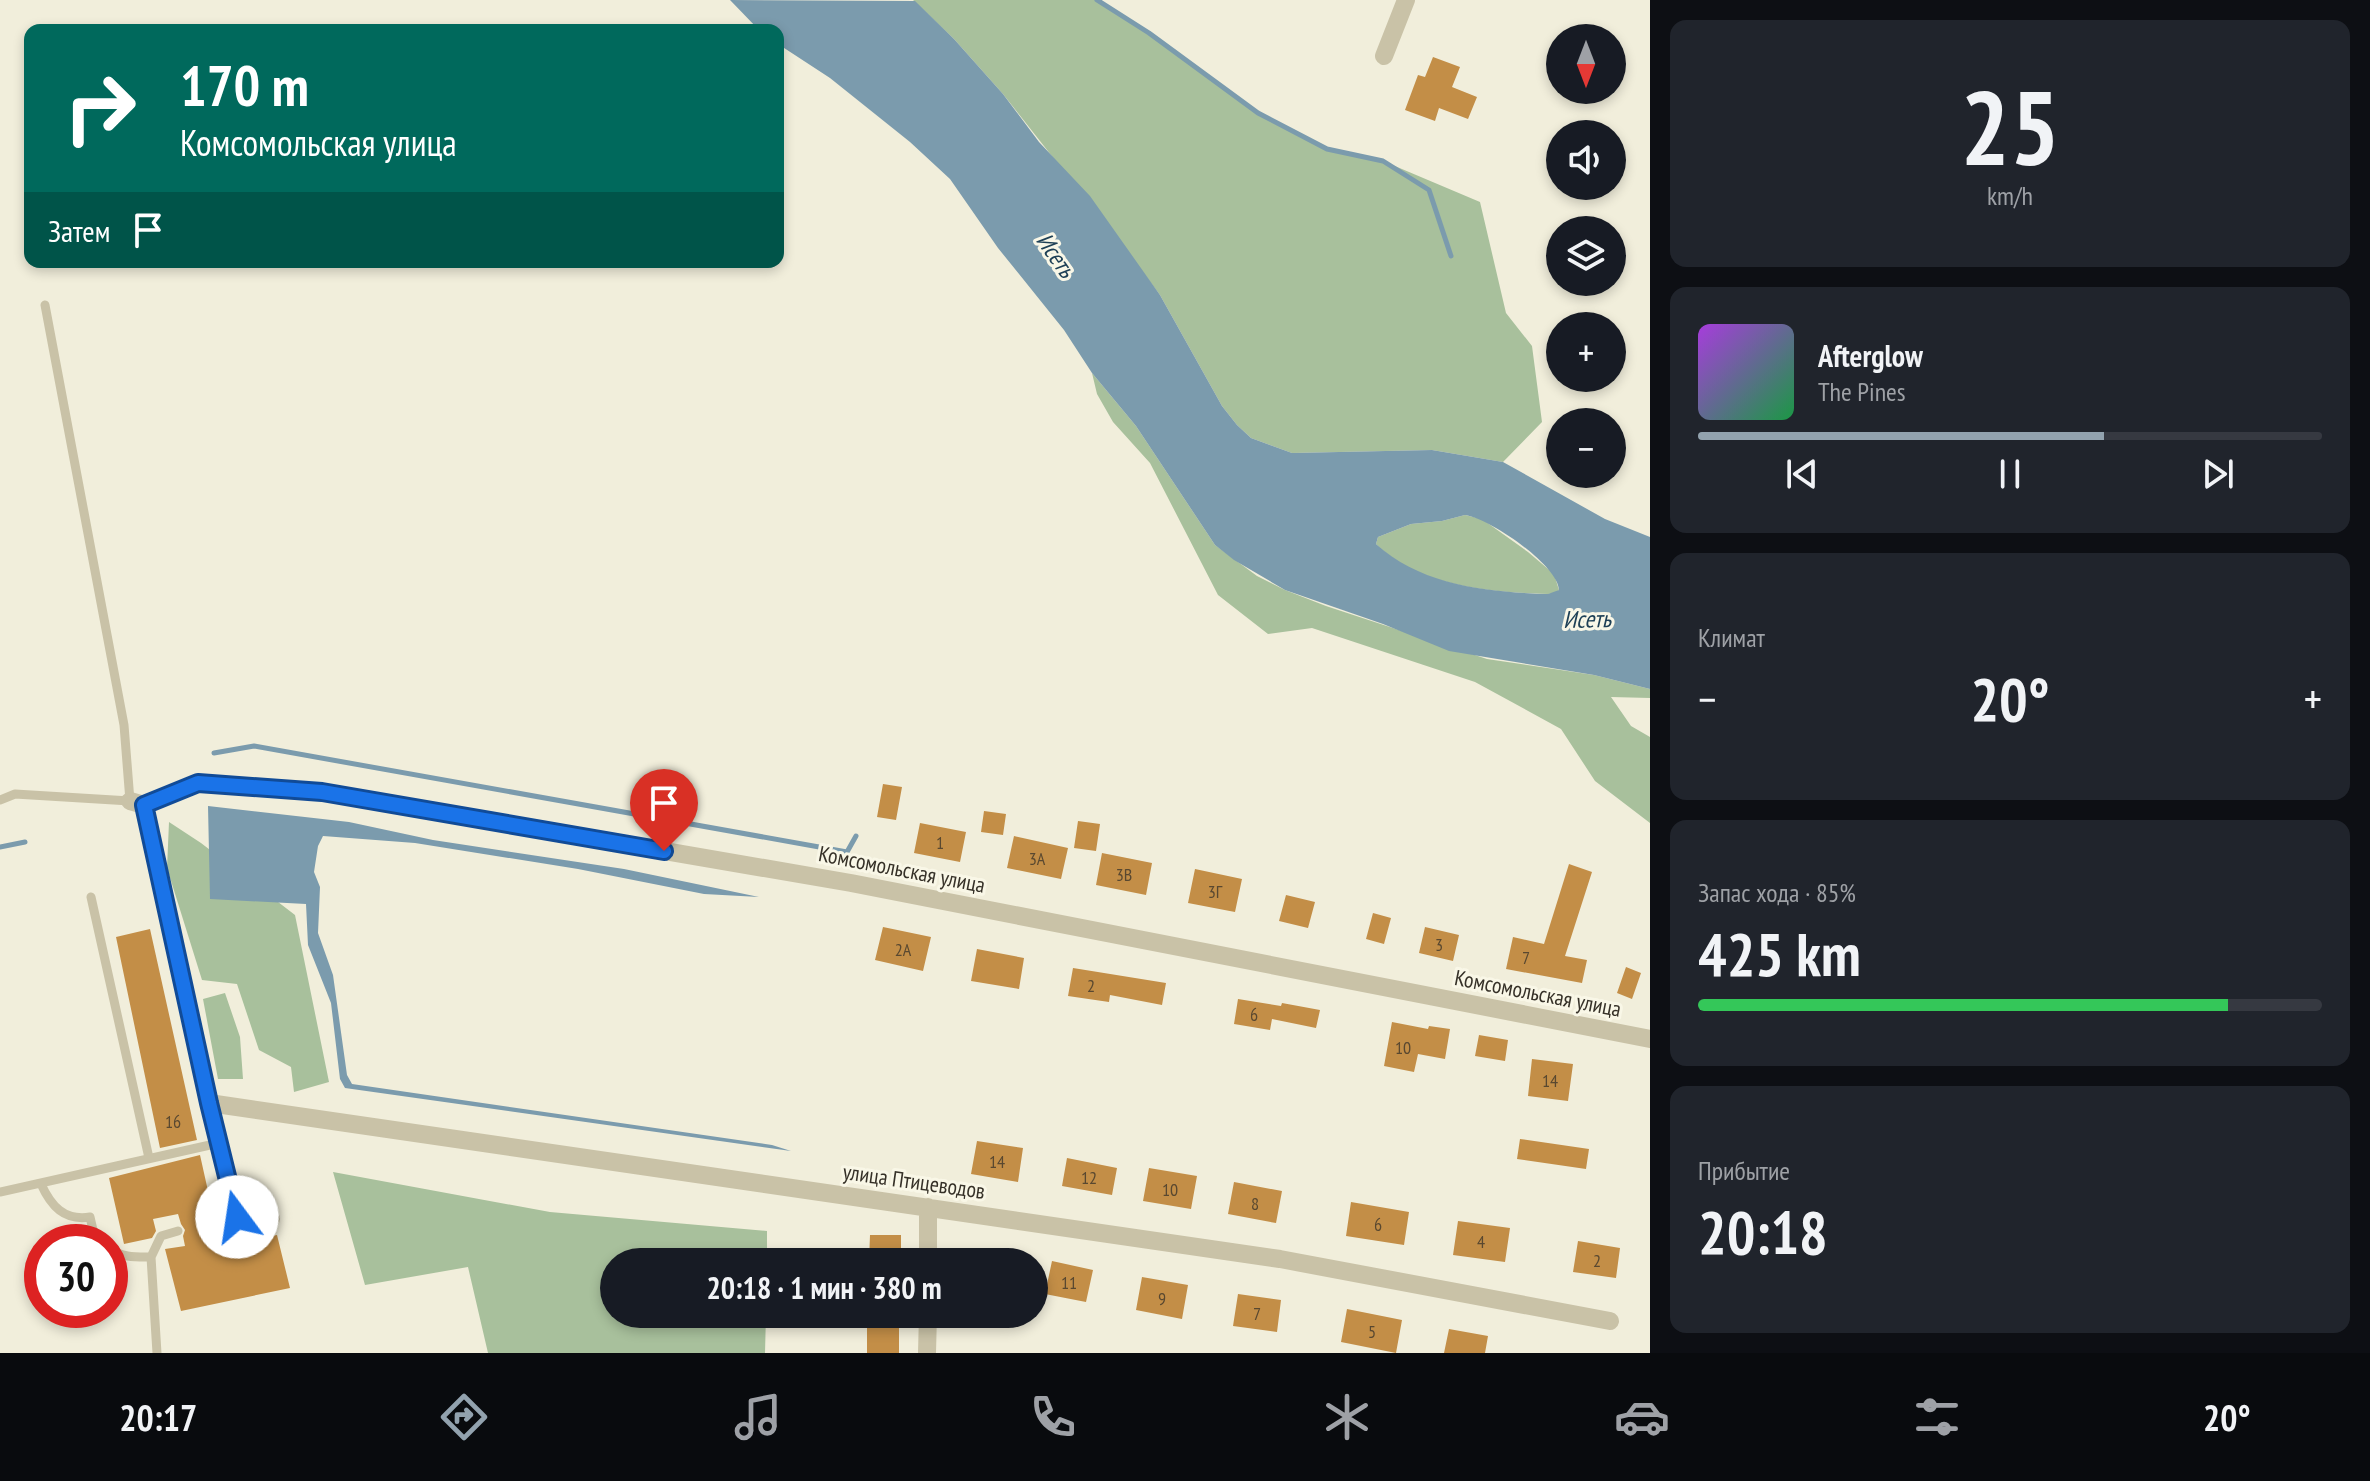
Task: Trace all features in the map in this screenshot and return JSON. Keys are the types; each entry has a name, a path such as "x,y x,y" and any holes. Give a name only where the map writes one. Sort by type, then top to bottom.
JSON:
{"street":[{"path":"1384,56 1406,0"},
{"name":"Комсомольская улица","path":"137,803 198,783 322,792 851,883 1650,1039"},
{"path":"137,803 237,1217"},
{"name":"улица Птицеводов","path":"209,1103 1280,1259 1610,1321"},
{"path":"928,1207 928,1248"},
{"path":"215,1221 237,1217 271,1219"},
{"path":"927,1353 928,1328"}],"lane":[{"path":"0,800 15,794 137,803 45,305"},
{"path":"91,897 149,1158"},
{"path":"0,1192 219,1143"},
{"path":"41,1184 56,1209 77,1219 90,1217 92,1224"},
{"path":"157,1353 151,1257 161,1236 178,1231"},
{"path":"128,1256 151,1257"}],"green space":[{"path":"913,0 1097,0 1149,33 1258,113 1327,149 1383,161 1480,202 1506,313 1532,346 1542,422 1503,462 1432,450 1292,453 1251,438 1222,406 1160,295 1136,263 1003,94 954,39"},
{"path":"1092,373 1136,426 1215,545 1257,576 1326,606 1487,659 1594,675 1650,689 1650,698 1611,697 1631,726 1650,737 1650,823 1595,781 1561,729 1475,682 1312,628 1268,634 1218,595 1150,463 1113,422 1097,394"},
{"path":"1465,515 1482,519 1528,552 1554,574 1559,590 1548,594 1526,593 1456,584 1413,570 1376,544 1378,537 1411,524"},
{"path":"169,822 295,915 329,1082 294,1092 291,1067 259,1050 237,984 202,980 167,868"},
{"path":"225,993 240,1037 243,1079 218,1079 203,999"},
{"path":"333,1172 550,1212 767,1231 767,1248 600,1248 600,1328 766,1328 765,1353 488,1353 468,1267 365,1285"}],"water":[{"name":"Исеть","path":"730,0 915,1 954,39 1003,94 1039,142 1090,196 1160,295 1222,406 1251,438 1292,453 1432,450 1503,462 1605,519 1650,537 1650,689 1594,675 1449,651 1285,590 1234,560 1215,545 1136,426 1092,373 1064,330 998,248 950,179 910,142 830,78 784,48 784,24 753,24","holes":["1465,515 1505,533 1547,568 1559,590 1548,594 1526,593 1457,584 1414,569 1376,544 1378,537 1411,524"]},
{"path":"208,806 349,822 433,840 624,869 759,897 704,894 578,869 415,843 323,836 318,846 314,872 320,887 318,933 333,975 347,1075 352,1084 772,1145 791,1151 345,1088 340,1079 331,1003 308,945 306,904 210,899"}],"building":[{"path":"1433,57 1460,67 1452,87 1477,97 1468,119 1439,108 1435,121 1405,110 1418,75 1425,77"},
{"path":"883,784 902,787 896,820 877,817"},
{"path":"984,811 1006,814 1003,835 981,832"},
{"path":"1078,821 1100,824 1096,851 1074,848"},
{"path":"920,823 966,832 960,862 914,853"},
{"path":"1014,836 1068,848 1061,879 1007,868"},
{"path":"1102,853 1152,863 1146,895 1096,885"},
{"path":"1569,864 1592,872 1565,956 1587,960 1582,983 1506,969 1513,937 1544,944"},
{"path":"1195,869 1242,879 1235,912 1188,903"},
{"path":"1286,895 1315,902 1308,928 1279,921"},
{"path":"1373,913 1391,918 1384,944 1366,939"},
{"path":"883,927 931,937 923,971 875,960"},
{"path":"1425,927 1459,935 1453,961 1419,953"},
{"path":"150,929 197,1140 160,1148 116,937"},
{"path":"977,949 1024,958 1019,989 971,981"},
{"path":"1626,967 1641,973 1632,999 1617,993"},
{"path":"1073,968 1166,983 1162,1005 1110,995 1109,1002 1068,996"},
{"path":"1238,999 1320,1010 1316,1028 1272,1019 1270,1030 1234,1024"},
{"path":"1392,1022 1428,1029 1429,1026 1450,1029 1445,1059 1418,1054 1414,1072 1384,1066"},
{"path":"1479,1035 1508,1040 1505,1061 1475,1056"},
{"path":"1532,1059 1573,1064 1568,1101 1528,1096"},
{"path":"1520,1139 1589,1149 1586,1169 1517,1159"},
{"path":"977,1141 1023,1148 1018,1182 971,1174"},
{"path":"200,1155 212,1209 204,1216 205,1228 217,1233 220,1246 277,1235 290,1288 181,1311 165,1249 185,1246 185,1230 178,1214 153,1219 156,1231 152,1238 128,1243 128,1224 119,1224 109,1178"},
{"path":"1067,1158 1117,1168 1112,1195 1062,1186"},
{"path":"1149,1168 1197,1176 1191,1209 1143,1201"},
{"path":"1234,1182 1282,1191 1276,1223 1228,1214"},
{"path":"1351,1202 1409,1212 1404,1245 1346,1236"},
{"path":"1458,1221 1510,1228 1505,1262 1453,1255"},
{"path":"870,1235 901,1235 901,1248 870,1248"},
{"path":"1578,1241 1620,1248 1616,1278 1573,1272"},
{"path":"1052,1261 1093,1270 1086,1302 1048,1295"},
{"path":"1142,1277 1188,1285 1182,1319 1136,1310"},
{"path":"1238,1294 1281,1300 1277,1332 1233,1326"},
{"path":"1347,1309 1402,1320 1396,1353 1341,1342"},
{"path":"867,1328 899,1328 899,1353 867,1353"},
{"path":"1449,1329 1488,1336 1485,1353 1444,1353"}],"waterway":[{"path":"1097,0 1149,33 1258,113 1327,149 1383,161 1429,190 1451,256"},
{"path":"214,753 254,746 847,852 856,836"},
{"path":"0,847 25,842"}],"route":[{"path":"237,1217 144,805 198,783 322,792 664,851"}]}
